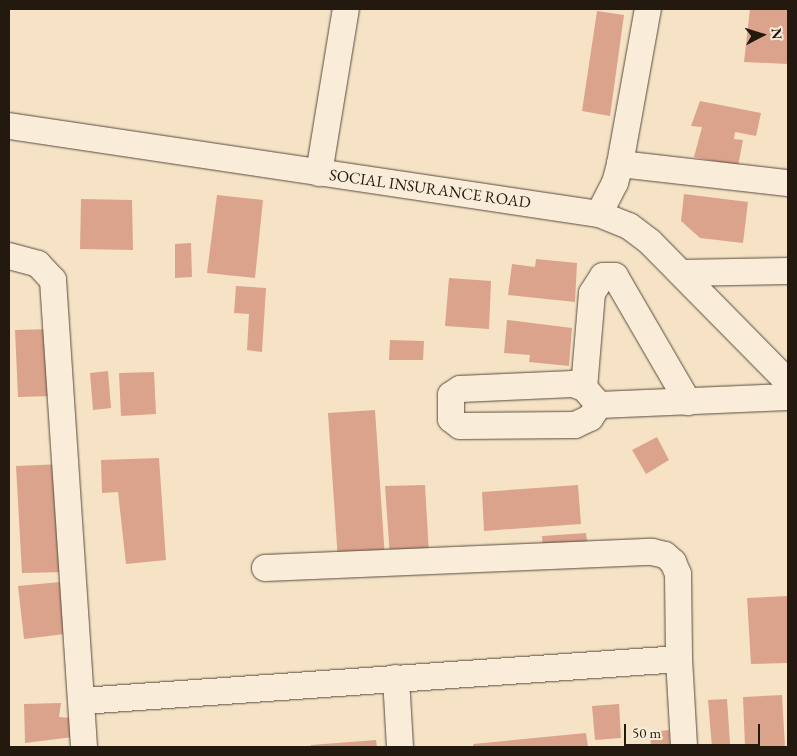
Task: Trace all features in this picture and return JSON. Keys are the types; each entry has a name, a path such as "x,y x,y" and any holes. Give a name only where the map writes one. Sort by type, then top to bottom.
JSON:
{"street":[{"path":"319,172 346,9"},
{"path":"599,214 615,183 620,164 648,9"},
{"name":"SOCIAL INSURANCE ROAD","path":"9,126 599,214 629,226 681,273 788,382"},
{"path":"620,164 788,183"},
{"path":"9,256 38,264 53,280 84,747"},
{"path":"681,273 788,271"},
{"path":"688,402 615,276 603,276 592,292 592,397 688,402 788,397"},
{"path":"265,568 652,552 665,555 673,562 678,574 679,660 684,747"},
{"path":"82,701 679,660"},
{"path":"396,678 400,747"}],"building":[{"path":"750,9 788,9 788,64 744,62"},
{"path":"597,11 624,15 610,116 582,111"},
{"path":"700,101 761,113 756,136 735,132 734,139 743,140 738,166 694,157 702,127 691,126"},
{"path":"684,194 748,202 743,243 700,238 681,221"},
{"path":"217,195 263,200 255,278 207,273"},
{"path":"81,199 132,200 133,250 80,249"},
{"path":"191,243 192,277 175,278 175,244"},
{"path":"536,259 577,263 575,302 508,295 512,264 535,267"},
{"path":"449,278 491,281 489,329 445,326"},
{"path":"236,286 266,288 262,352 247,350 249,314 234,313"},
{"path":"507,320 572,328 569,366 529,362 530,355 504,353"},
{"path":"50,329 54,396 18,397 15,330"},
{"path":"390,340 424,341 423,360 389,360"},
{"path":"108,371 111,408 93,410 90,373"},
{"path":"154,372 156,414 121,416 119,373"},
{"path":"375,410 385,558 338,561 328,413"},
{"path":"657,437 669,460 646,474 632,450"},
{"path":"159,458 166,560 126,564 118,492 102,493 101,460"},
{"path":"62,464 68,572 22,573 16,466"},
{"path":"425,485 429,554 390,557 385,486"},
{"path":"578,485 581,524 484,531 482,492"},
{"path":"586,533 588,548 543,548 542,536"},
{"path":"60,582 65,634 24,639 18,586"},
{"path":"788,596 788,663 751,664 747,598"},
{"path":"782,695 785,747 745,747 743,697"},
{"path":"727,699 730,744 712,747 708,700"},
{"path":"61,703 59,717 71,718 73,737 25,743 24,704"},
{"path":"619,704 621,738 595,740 592,706"},
{"path":"669,730 670,747 651,747 650,732"},
{"path":"586,733 588,747 474,747 473,744"},
{"path":"376,740 377,747 311,747 311,745"}]}
